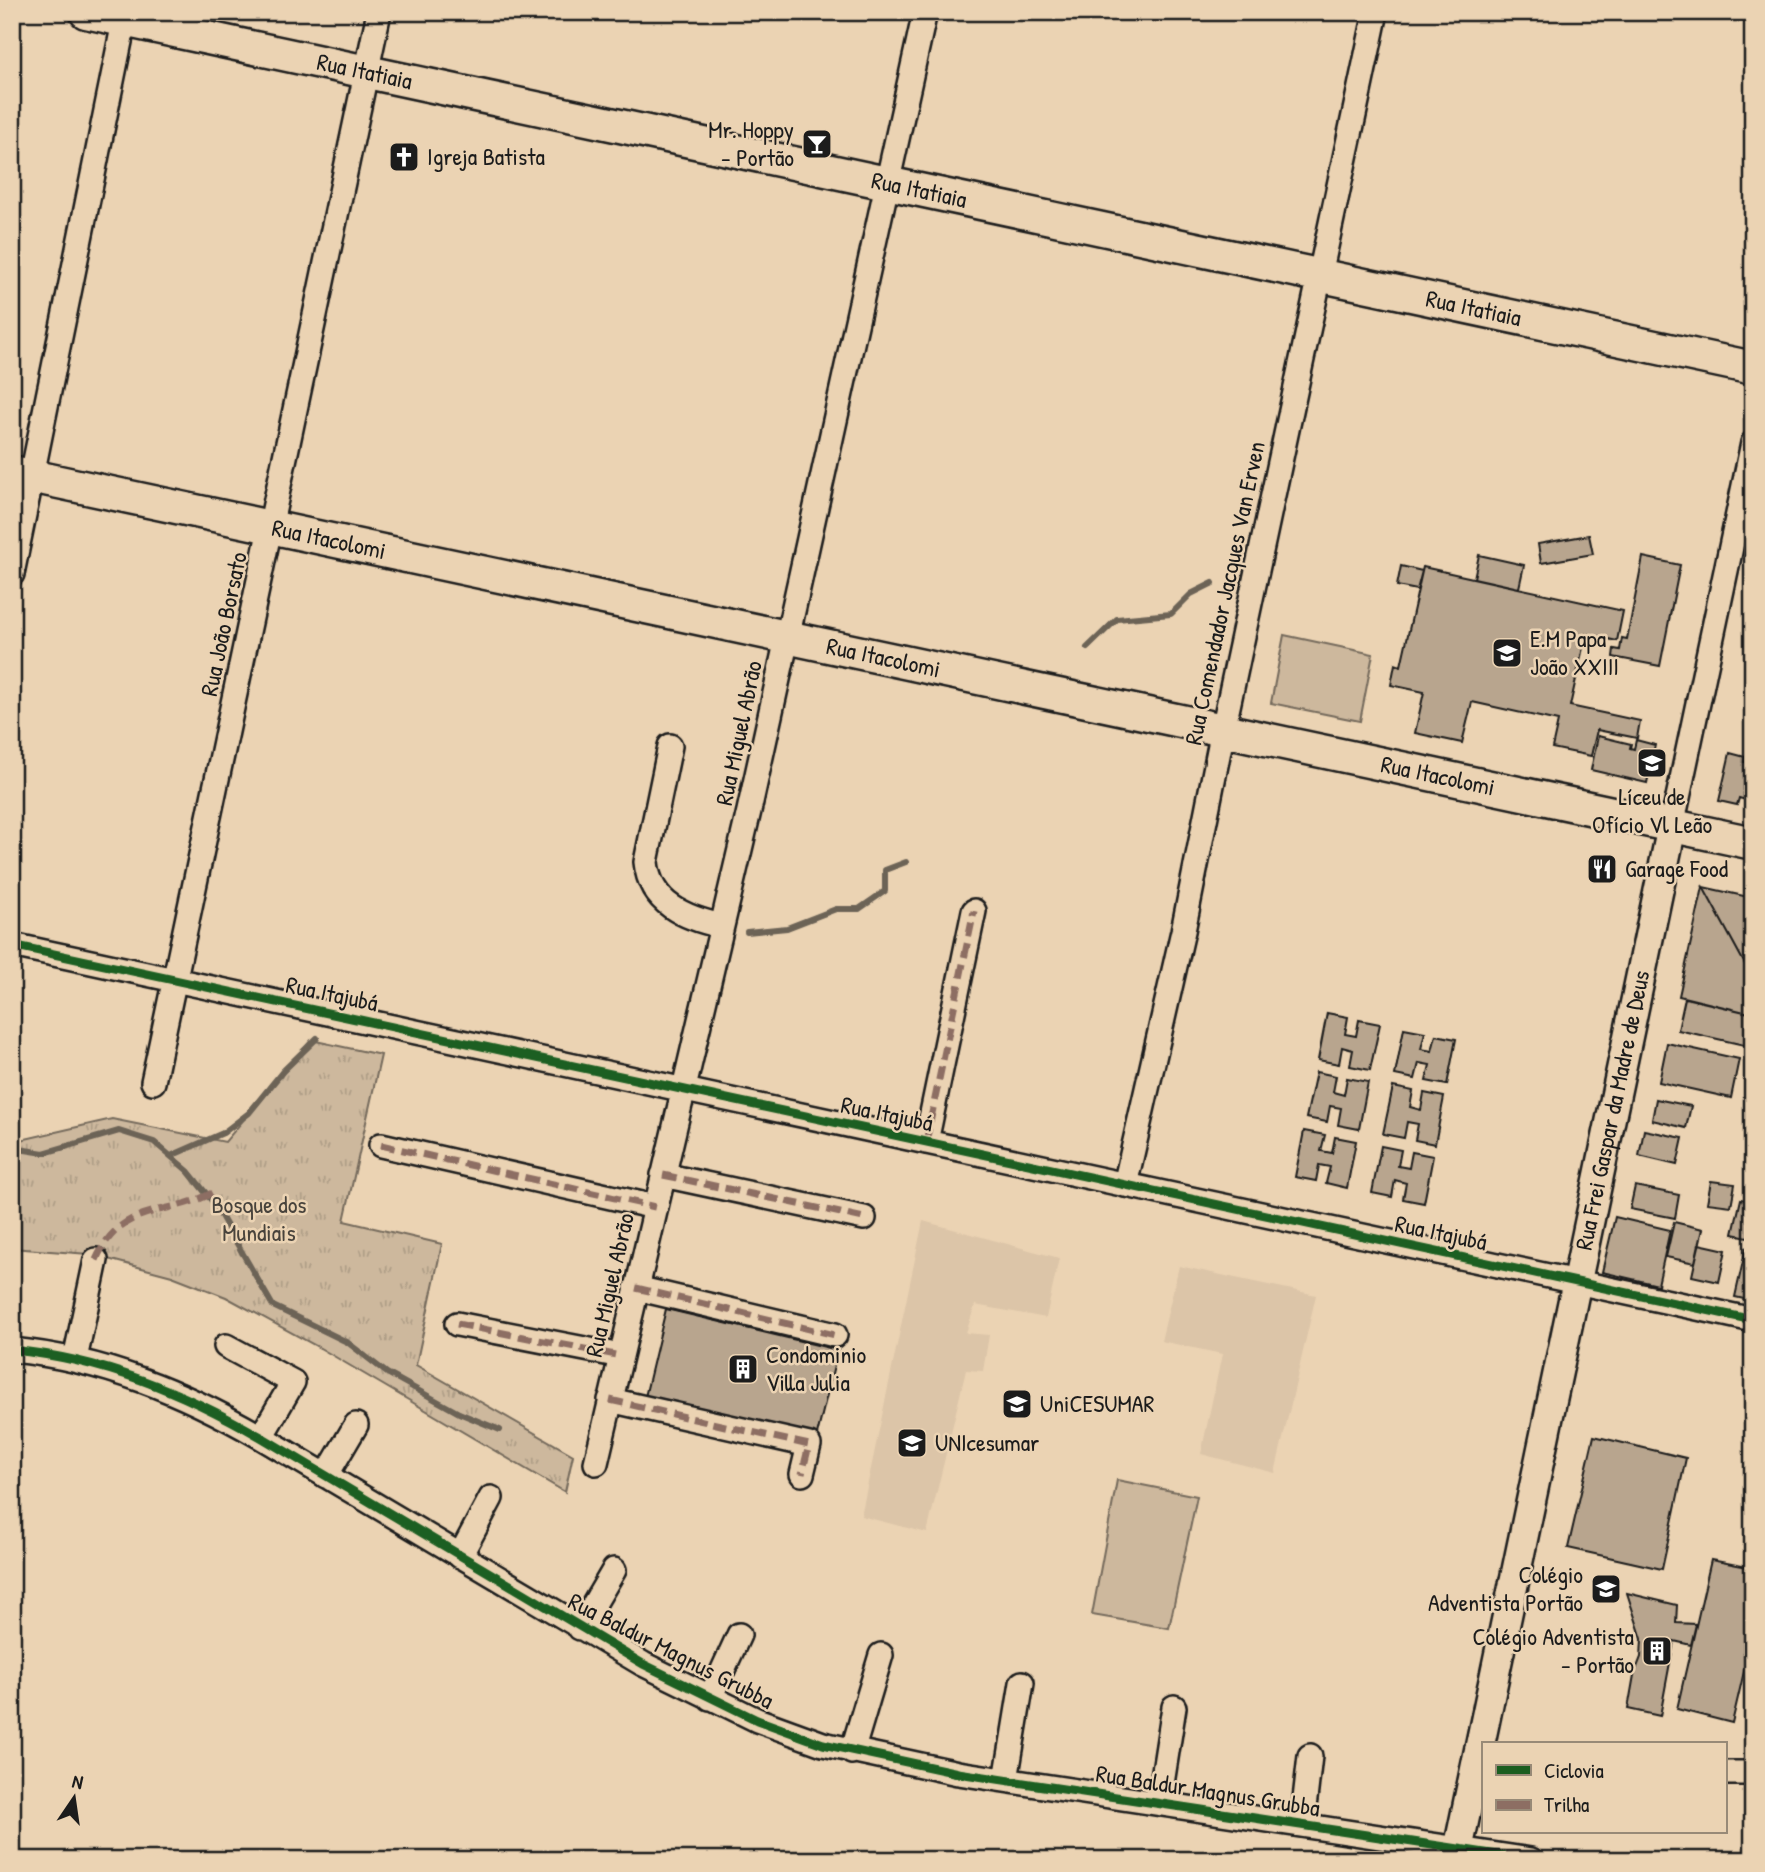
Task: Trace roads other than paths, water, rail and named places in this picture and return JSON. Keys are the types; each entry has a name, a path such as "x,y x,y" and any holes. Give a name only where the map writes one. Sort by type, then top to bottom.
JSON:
{"main road":[{"name":"Rua Itatiaia","path":"86,12 125,17 366,72 1753,368"},
{"name":"Rua Itacolomi","path":"23,474 1753,844"}],"street":[{"name":"Rua João Borsato","path":"153,1082 379,12"},
{"name":"Rua Miguel Abrão","path":"596,1462 722,926 925,12"},
{"name":"Rua Comendador Jacques Van Erven","path":"1125,1185 1184,931 1223,730 1376,12"},
{"path":"12,574 23,474 125,17"},
{"name":"Rua Frei Gaspar da Madre de Deus","path":"1486,1742 1577,1282 1753,443"},
{"path":"670,746 646,862 647,876 662,901 697,921 722,926"},
{"path":"926,1142 974,911"},
{"name":"Rua Itajubá","path":"12,945 1753,1321"},
{"path":"381,1145 655,1207"},
{"path":"663,1175 864,1218"},
{"path":"75,1359 96,1260"},
{"path":"636,1288 835,1335"},
{"path":"457,1324 621,1356"},
{"path":"226,1346 293,1382 261,1437"},
{"name":"Rua Baldur Magnus Grubba","path":"12,1350 75,1359 135,1376 166,1389 261,1437 580,1628 710,1698 789,1732 852,1752 1006,1780 1302,1825 1457,1854 1531,1860"},
{"path":"610,1400 808,1445 802,1474"},
{"path":"326,1476 356,1425"},
{"path":"460,1556 491,1499"},
{"path":"580,1628 614,1570"},
{"path":"710,1698 739,1635"},
{"path":"852,1752 881,1655"},
{"path":"1006,1780 1022,1683"},
{"path":"1159,1803 1174,1707"},
{"path":"1302,1825 1310,1756"},
{"name":"Rua Frei Gaspar da Madre de Deus","path":"1457,1854 1476,1795 1482,1765"},
{"path":"1726,1773 1753,1773"}],"waterway":[{"path":"1087,648 1117,619 1171,614 1191,594 1213,583"},
{"path":"747,932 787,928 836,909 859,909 885,891 885,870 906,862"},
{"path":"173,1155 223,1133 249,1113 283,1071 317,1038"},
{"path":"12,1151 19,1149 44,1153 119,1131 154,1142 188,1171 213,1202 273,1306 347,1342 387,1373 459,1413 500,1430"}],"place":[{"name":"Mr. Hoppy - Portão","path":"817,144"},
{"name":"Igreja Batista","path":"404,157"},
{"name":"E.M Papa João XXIII","path":"1507,653"},
{"name":"Líceu de Ofício Vl Leão","path":"1652,763"},
{"name":"Garage Food","path":"1602,869"},
{"name":"Condominio Villa Julia","path":"743,1369"},
{"name":"UniCESUMAR","path":"1017,1404"},
{"name":"UNIcesumar","path":"912,1443"},
{"name":"Colégio Adventista Portão","path":"1606,1589"},
{"name":"Colégio Adventista - Portão","path":"1657,1651"}],"park label":[{"name":"Bosque dos Mundiais","path":"259,1219"}]}
